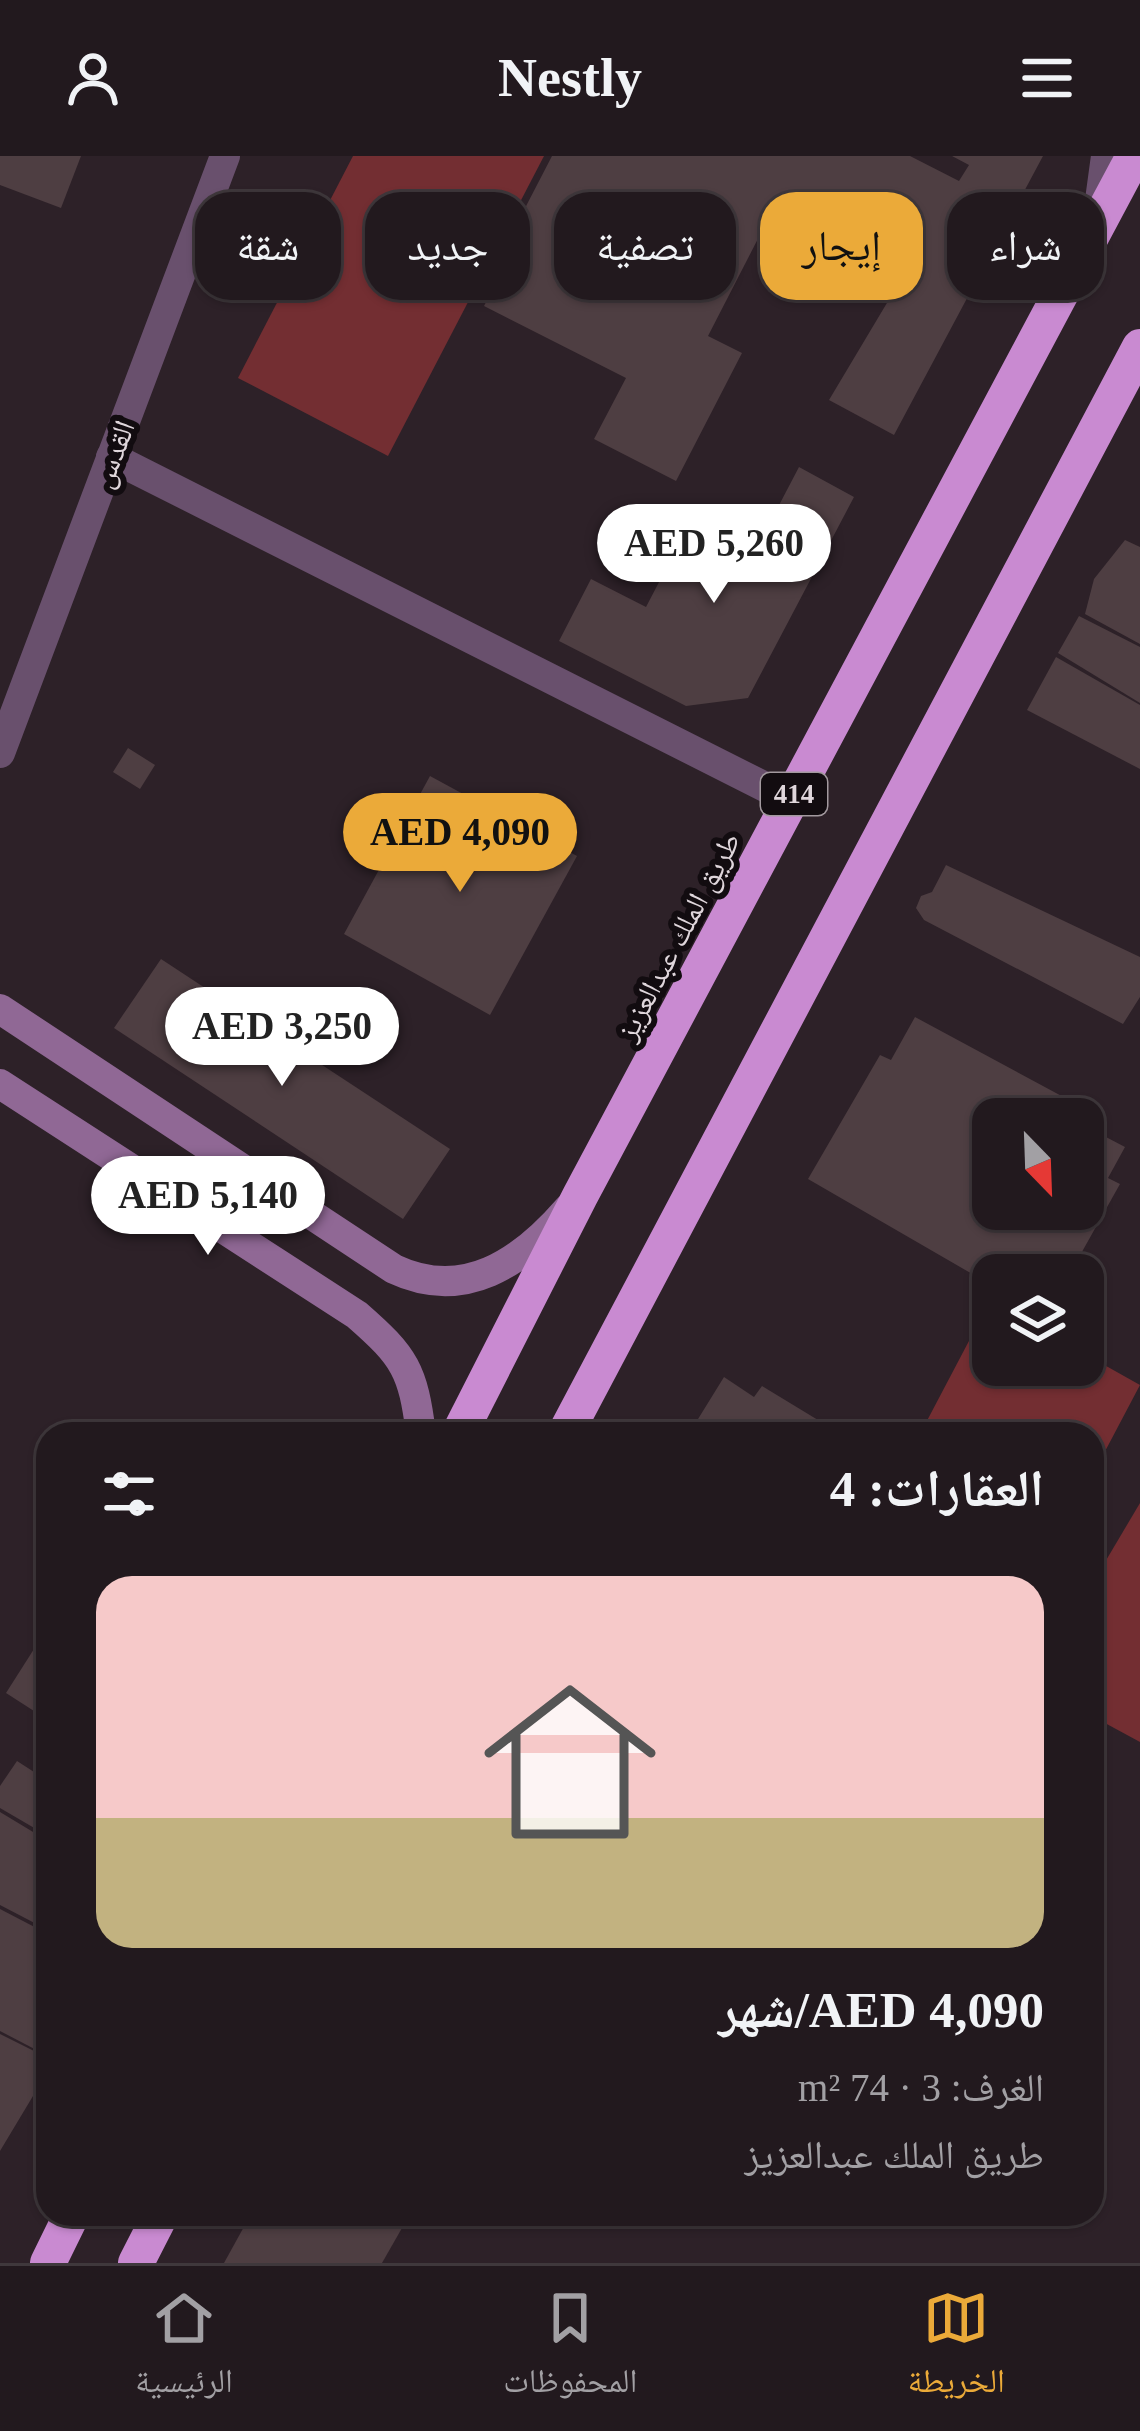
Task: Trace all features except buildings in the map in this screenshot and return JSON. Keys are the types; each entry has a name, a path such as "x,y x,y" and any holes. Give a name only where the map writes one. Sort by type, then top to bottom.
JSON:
{"highway":[{"name":"طريق الملك عبدالعزيز","path":"1104,211 1134,156"},
{"name":"طريق الملك عبدالعزيز","path":"465,1422 580,1196 1057,300"},
{"path":"572,1422 1140,347"},
{"path":"48,2263 66,2226"},
{"path":"136,2263 155,2226"}],"street":[{"name":"القدس","path":"0,752 225,156"},
{"path":"1101,192 1106,156"},
{"path":"111,458 791,800"},
{"path":"0,1009 394,1269 421,1282 454,1284 484,1274 553,1227 580,1196"},
{"path":"0,1084 357,1316 399,1352 416,1394 420,1422"}],"shaded area":[{"path":"353,156 544,156 525,192 365,192 365,300 469,300 388,456 238,378 278,300 341,300 341,192 334,192"},
{"path":"972,1335 972,1386 1104,1386 1104,1365 1140,1385 1104,1453 1104,1422 926,1422"},
{"path":"1140,1503 1140,1742 1104,1722 1104,1564"}]}
